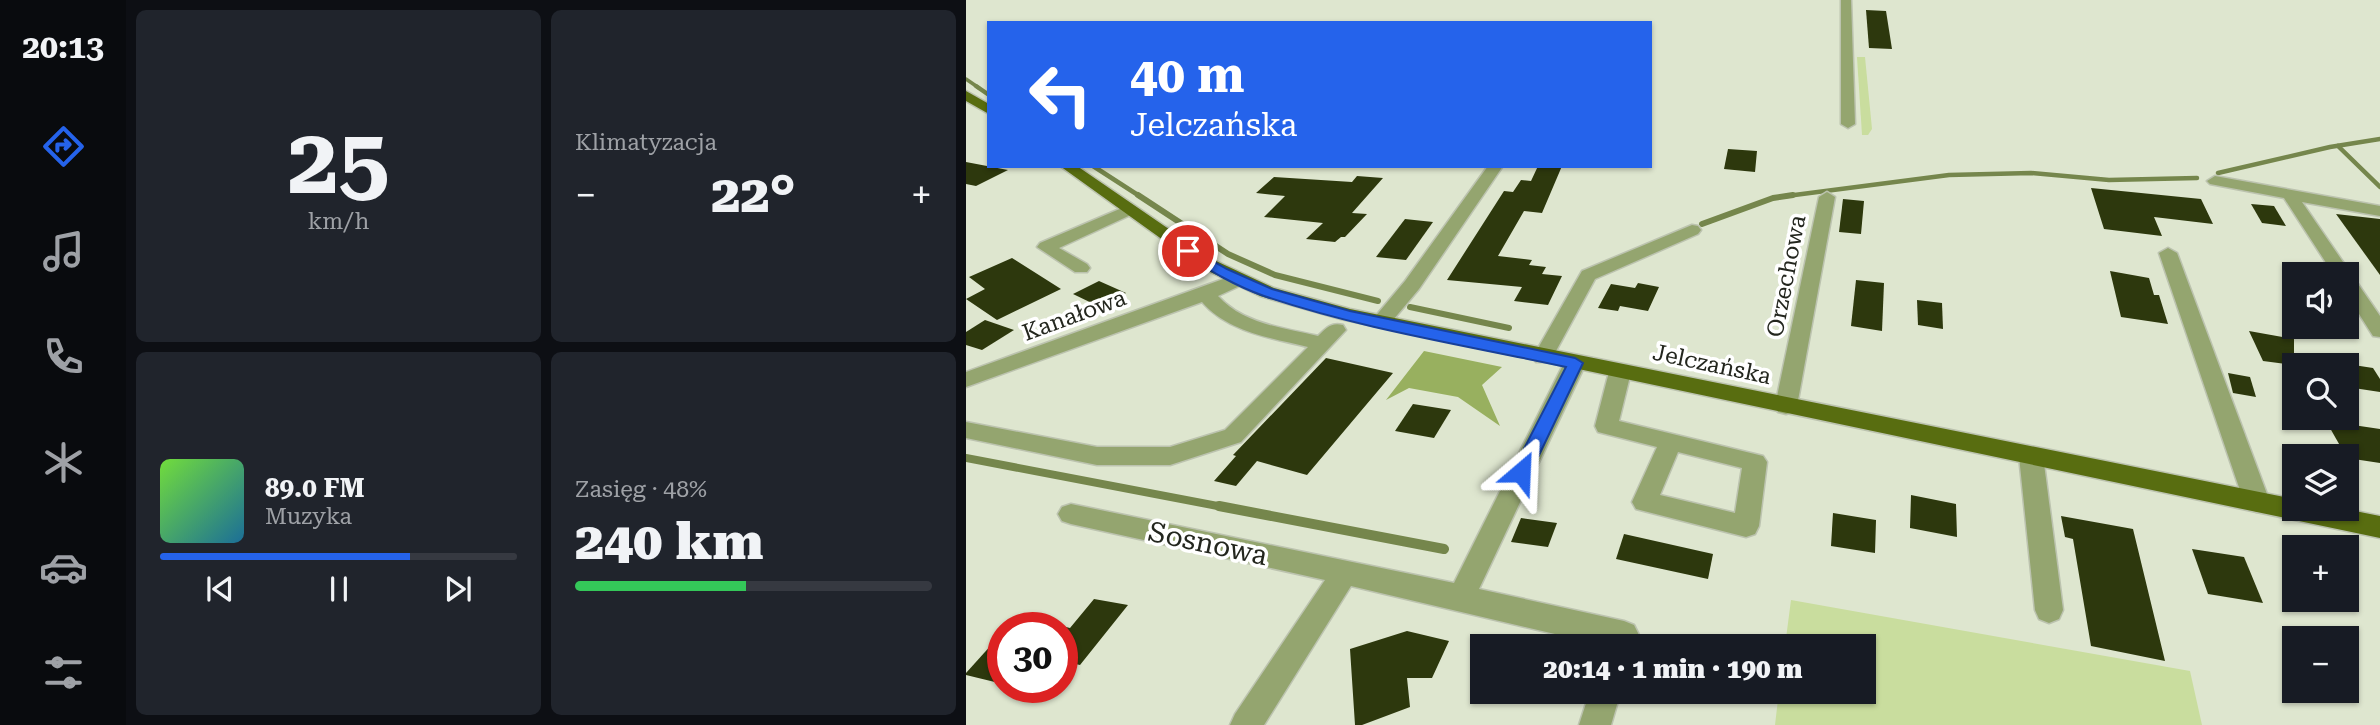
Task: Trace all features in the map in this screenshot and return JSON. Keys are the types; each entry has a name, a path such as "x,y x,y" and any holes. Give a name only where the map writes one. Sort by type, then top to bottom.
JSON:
{"main road":[{"path":"966,95 987,109"},
{"name":"Jelczańska","path":"1071,168 1208,264 1267,292 1381,322 1544,357 2380,527"}],"street":[{"path":"1846,0 1848,124"},
{"path":"1381,322 1412,285 1495,168"},
{"path":"2215,181 2269,190 2291,197 2380,211"},
{"name":"Orzechowa","path":"1786,406 1827,197"},
{"path":"2291,197 2334,262"},
{"path":"1081,268 1046,247 1129,210"},
{"path":"1544,357 1588,275 1692,230"},
{"path":"2168,253 2257,502"},
{"name":"Kanałowa","path":"966,380 1206,294 1237,280"},
{"path":"966,430 1097,456 1170,456 1233,436 1329,337 1235,319 1216,309 1206,294"},
{"path":"2359,299 2380,331"},
{"path":"1461,597 1575,363"},
{"path":"1620,372 1606,426 1755,462 1746,526 1644,502 1671,442"},
{"path":"2031,456 2049,610"},
{"name":"Sosnowa","path":"1071,514 1461,597 1620,634"},
{"path":"1246,725 1345,572"},
{"path":"1595,725 1602,704"}],"green space":[{"path":"1857,57 1865,57 1872,129 1868,135 1862,135"},
{"path":"1424,351 1502,367 1482,385 1500,426 1458,397 1409,388 1386,400"},
{"path":"1791,600 2190,671 2202,725 1775,725 1777,704 1876,704 1876,634 1787,634"}],"building":[{"path":"1866,10 1886,11 1892,49 1869,48"},
{"path":"1728,149 1757,151 1755,172 1724,169"},
{"path":"966,162 1008,170 976,186 966,184"},
{"path":"1537,168 1561,168 1542,213 1524,211 1498,256 1532,260 1529,265 1546,267 1542,274 1562,276 1548,305 1514,301 1522,287 1447,280 1504,191 1513,192 1521,180 1531,181"},
{"path":"1357,176 1383,178 1352,213 1367,214 1345,237 1335,242 1306,239 1323,223 1264,217 1285,196 1256,193 1274,177 1352,182"},
{"path":"2091,188 2201,199 2213,224 2154,217 2162,236 2104,229"},
{"path":"1843,199 1864,201 1861,234 1839,232"},
{"path":"2251,204 2274,206 2286,226 2262,223"},
{"path":"2336,214 2380,219 2380,275"},
{"path":"1405,219 1433,222 1406,260 1376,257"},
{"path":"1012,258 1061,289 997,320 966,299 985,289 969,277"},
{"path":"2110,271 2149,278 2154,295 2159,295 2168,324 2121,317"},
{"path":"1856,280 1884,283 1882,331 1851,326"},
{"path":"1099,281 1126,293 1100,307 1073,294"},
{"path":"1638,283 1659,287 1648,311 1620,306 1618,311 1598,308 1611,284 1635,288"},
{"path":"1917,300 1942,303 1943,329 1918,325"},
{"path":"985,320 1014,330 982,350 966,345 966,332"},
{"path":"2249,331 2282,339 2294,339 2294,353 2282,353 2282,363 2263,361"},
{"path":"1326,358 1393,373 1307,475 1257,461 1236,486 1214,481 1236,456 1233,455"},
{"path":"2359,366 2373,368 2380,379 2380,392 2359,389"},
{"path":"2228,373 2250,377 2256,397 2233,393"},
{"path":"1413,404 1451,410 1434,438 1395,431"},
{"path":"2359,426 2380,429 2380,463 2359,460 2359,444 2339,444 2331,430 2359,430"},
{"path":"1911,495 1956,504 1957,537 1910,528"},
{"path":"1833,513 1876,520 1875,553 1831,546"},
{"path":"2061,516 2133,529 2165,661 2091,646 2073,539 2065,537"},
{"path":"1521,518 1557,523 1548,547 1511,542"},
{"path":"1624,534 1713,554 1708,579 1616,559"},
{"path":"2192,549 2244,557 2263,603 2208,594"},
{"path":"1094,599 1128,605 1080,665 1078,618"},
{"path":"1407,631 1449,641 1432,678 1407,678 1410,707 1362,725 1355,725 1350,649"},
{"path":"987,650 987,680 966,673"}],"waterway":[{"path":"966,79 979,88"},
{"path":"976,86 987,94"},
{"path":"2218,173 2330,147 2380,139"},
{"path":"2338,146 2380,187"},
{"path":"1096,168 1141,197"},
{"path":"1784,196 1949,175 2031,173 2109,180 2197,178"},
{"path":"1138,195 1228,254 1275,275 1378,301"},
{"path":"1784,196 1793,195"},
{"path":"1702,224 1784,196"},
{"path":"1779,197 1784,196"},
{"path":"1410,307 1509,328"},
{"path":"966,458 1228,508"},
{"path":"1219,506 1444,549"}],"route":[{"path":"1188,251 1237,280 1267,292 1348,315 1575,363 1521,472"}]}
